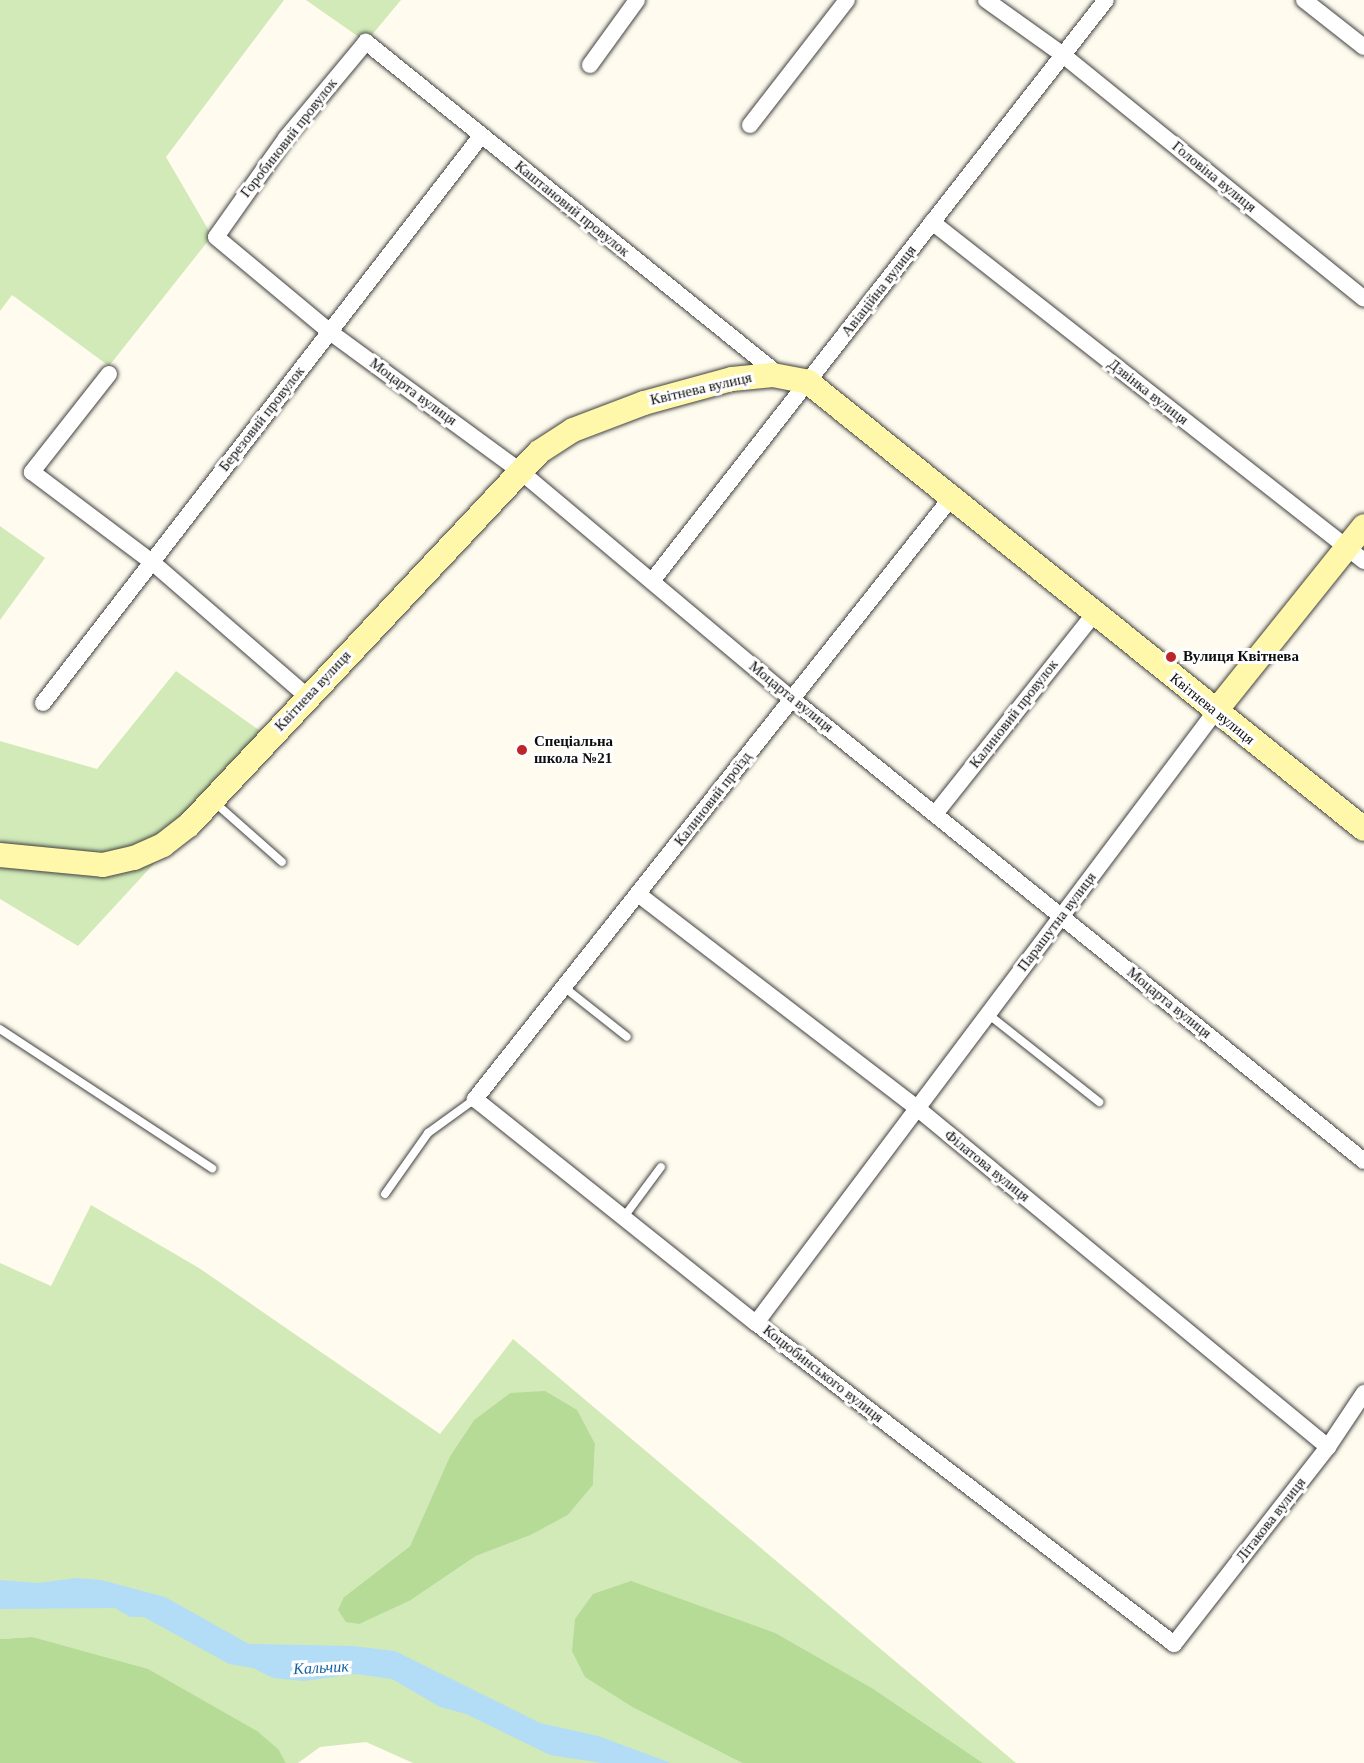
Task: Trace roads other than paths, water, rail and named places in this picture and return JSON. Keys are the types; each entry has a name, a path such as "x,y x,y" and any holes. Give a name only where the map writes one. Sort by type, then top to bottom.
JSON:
{"main road":[{"name":"Квітнева вулиця","path":"0,855 87,865 134,858 177,836 519,471 561,436 614,413 722,381 779,375 808,382 1215,712 1364,829"},
{"name":"Парашутна вулиця","path":"1215,712 1355,554 1364,526"}],"street":[{"path":"590,65 637,0"},
{"path":"750,124 847,0"},
{"name":"Головіна вулиця","path":"986,0 1063,55 1364,298"},
{"name":"Авіаційна вулиця","path":"652,581 1106,0"},
{"path":"1304,0 1364,47"},
{"name":"Каштановий провулок","path":"366,42 779,375"},
{"name":"Горобиновий провулок","path":"216,237 286,138 366,42"},
{"name":"Березовий провулок","path":"43,703 481,136"},
{"name":"Дзвінка вулиця","path":"932,222 1355,554"},
{"name":"Моцарта вулиця","path":"216,237 330,332 519,471 792,699 1364,1161"},
{"path":"109,374 32,472 152,562 308,697"},
{"name":"Калиновий проїзд","path":"475,1099 951,498"},
{"name":"Калиновий провулок","path":"935,814 1094,614"},
{"name":"Парашутна вулиця","path":"756,1323 1215,712"},
{"name":"Філатова вулиця","path":"638,894 917,1108 1328,1447"},
{"name":"Коцюбинського вулиця","path":"475,1099 756,1323 1174,1644"},
{"name":"Літакова вулиця","path":"1174,1644 1328,1447 1364,1393"}],"lane":[{"path":"212,800 282,862"},
{"path":"564,987 627,1037"},
{"path":"988,1014 1099,1102"},
{"path":"0,1029 212,1168"},
{"path":"384,1194 428,1133 475,1099"},
{"path":"624,1217 661,1167"}],"water":[{"name":"Кальчик","path":"76,1578 101,1580 165,1597 249,1644 352,1646 395,1651 540,1723 598,1736 671,1763 602,1763 550,1755 466,1714 440,1707 392,1679 356,1674 304,1681 273,1678 253,1668 229,1664 144,1617 130,1617 115,1608 0,1609 0,1580 38,1583"}],"place":[{"name":"Вулиця Квітнева","path":"1171,657"},
{"name":"Спеціальна школа №21","path":"522,750"}]}
